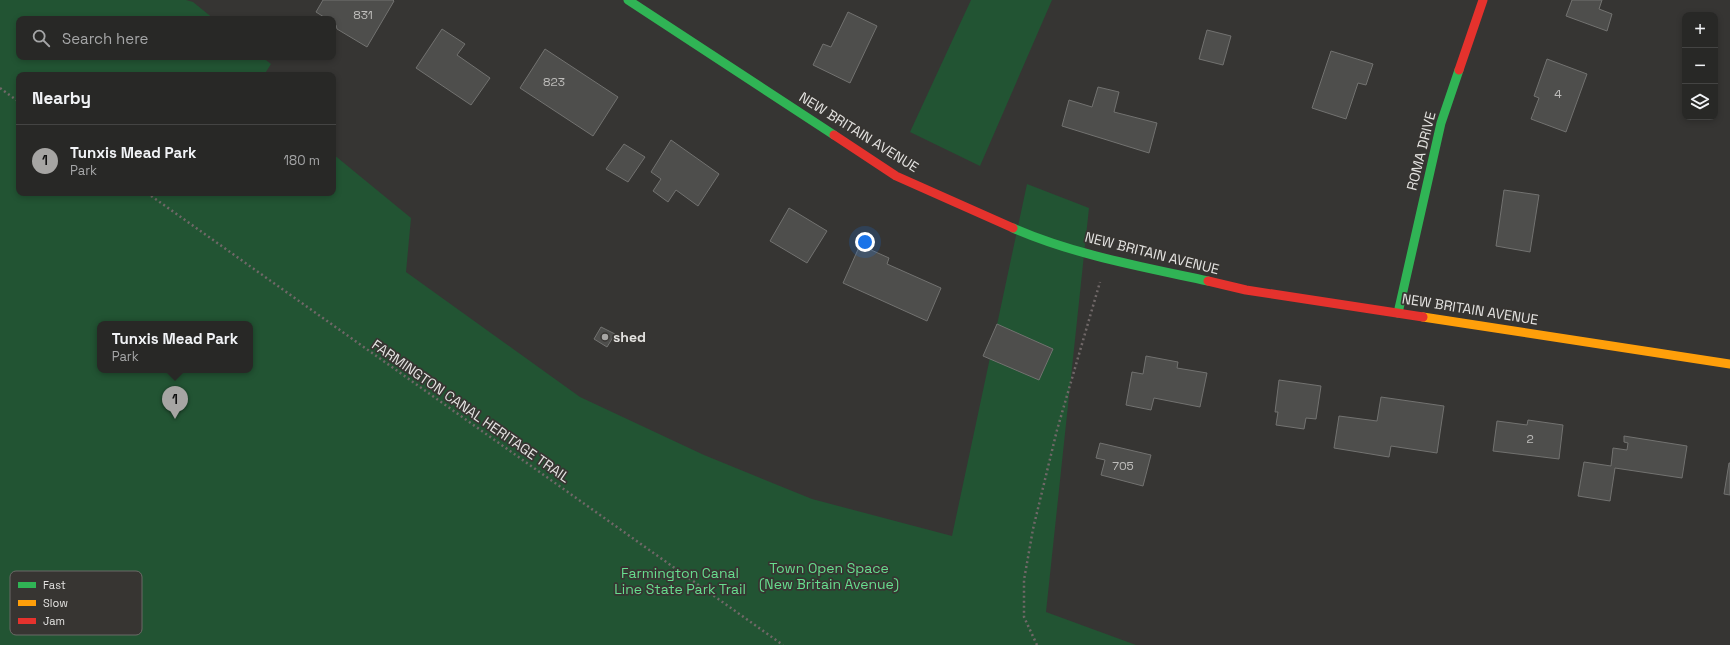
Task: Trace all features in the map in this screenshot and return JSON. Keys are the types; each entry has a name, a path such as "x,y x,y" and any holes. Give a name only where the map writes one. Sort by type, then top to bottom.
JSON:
{"street":[{"name":"NEW BRITAIN AVENUE","path":"628,0 896,176 1032,236 1105,258 1246,290 1398,312 1730,364"},
{"name":"ROMA DRIVE","path":"1398,312 1441,123 1482,0"}],"path":[{"path":"0,88 16,100"},
{"name":"FARMINGTON CANAL HERITAGE TRAIL","path":"151,196 783,645"},
{"path":"1037,645 1024,617 1024,580 1027,558 1057,430 1098,293 1105,258"}],"green space":[{"path":"0,0 186,0 193,2 210,16 16,16 16,60 266,60 271,64 266,72 16,72 16,196 336,196 336,156 411,218 406,272 580,397 704,455 812,499 952,536 1027,184 1089,208 1046,612 1136,645 0,645"},
{"path":"971,0 1052,0 980,166 910,132"}],"building":[{"path":"323,0 394,1 367,47 337,29 336,16 322,16 316,12"},
{"path":"1572,0 1602,0 1599,9 1612,14 1607,31 1566,16"},
{"path":"848,12 877,26 850,83 813,65 823,44 831,47"},
{"path":"442,29 465,44 457,55 490,78 471,105 416,68"},
{"path":"1207,30 1231,36 1223,65 1199,59"},
{"path":"545,49 618,97 593,136 520,88"},
{"path":"1331,51 1373,64 1366,85 1358,83 1346,119 1312,108"},
{"path":"1547,59 1587,74 1566,132 1531,119 1539,98 1534,96"},
{"path":"1098,87 1119,92 1114,112 1157,123 1149,153 1062,126 1069,100 1092,107"},
{"path":"671,140 719,174 698,206 676,190 668,202 653,191 661,179 651,172"},
{"path":"624,144 645,157 628,182 606,169"},
{"path":"1504,190 1539,195 1530,252 1496,246"},
{"path":"789,208 827,231 807,263 770,241"},
{"path":"860,245 889,258 887,264 941,288 927,321 843,283"},
{"path":"997,324 1053,349 1039,380 983,356"},
{"name":"shed","path":"601,327 615,334 607,347 594,339"},
{"path":"1146,356 1178,362 1177,368 1207,373 1200,407 1154,398 1151,410 1126,405 1132,372 1143,374"},
{"path":"1279,380 1321,386 1316,419 1306,418 1304,429 1276,425 1278,412 1275,412"},
{"path":"1381,397 1444,406 1437,453 1391,446 1389,457 1334,448 1339,416 1377,421"},
{"path":"1528,420 1563,425 1559,459 1493,451 1497,421 1527,425"},
{"path":"1624,436 1687,446 1682,478 1615,468 1610,501 1578,496 1584,462 1611,466 1613,448 1627,450 1628,443 1624,442"},
{"path":"1100,443 1151,455 1143,486 1101,475 1105,460 1096,458"},
{"path":"1730,463 1730,495 1724,494"}],"traffic: fast":[{"path":"628,0 834,135"},
{"path":"1398,313 1441,123 1459,70"},
{"path":"1013,228 1060,246 1085,253 1208,281"}],"traffic: slow":[{"path":"1423,317 1730,364"}],"traffic: jam":[{"path":"1459,70 1483,0"},
{"path":"834,135 896,176 1013,228"},
{"path":"1208,281 1246,290 1423,317"}],"place":[{"name":"shed","path":"605,337"},
{"name":"Tunxis Mead Park","path":"175,419"}],"park label":[{"name":"Town Open Space (New Britain Avenue)","path":"829,576"},
{"name":"Farmington Canal Line State Park Trail","path":"680,582"}]}
